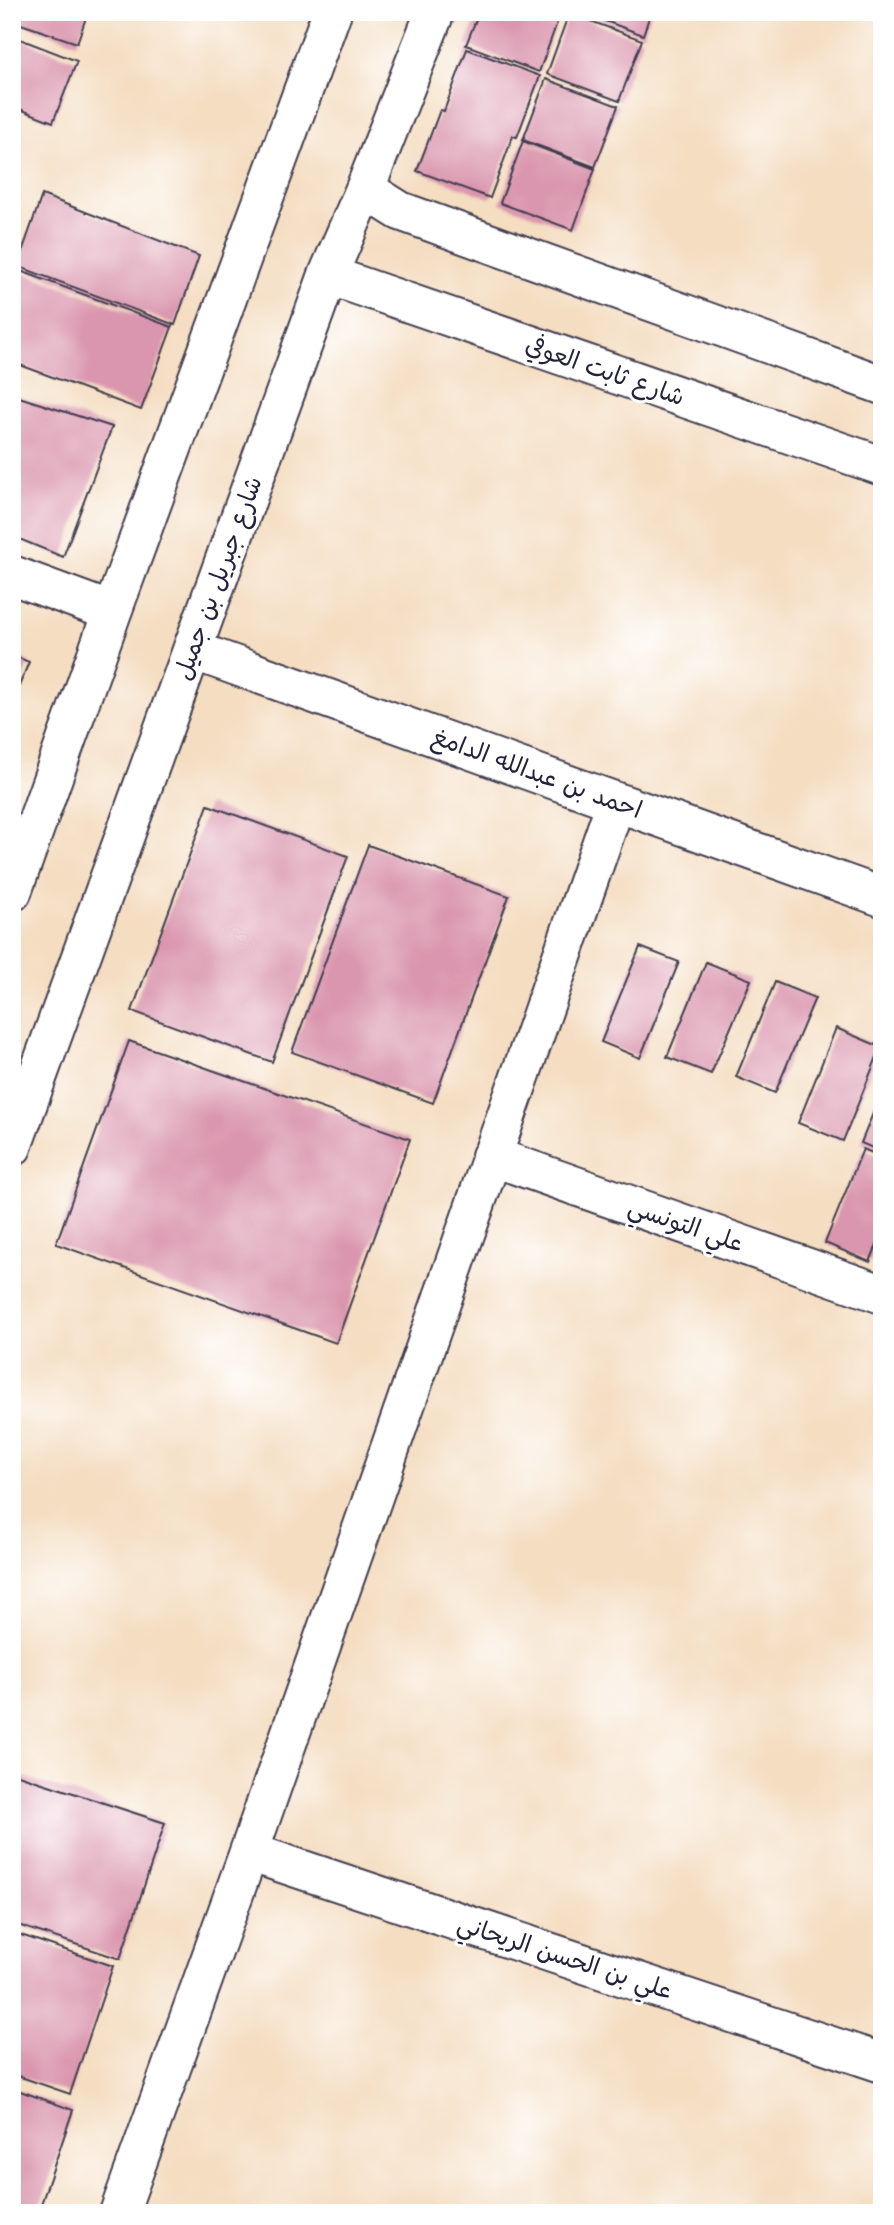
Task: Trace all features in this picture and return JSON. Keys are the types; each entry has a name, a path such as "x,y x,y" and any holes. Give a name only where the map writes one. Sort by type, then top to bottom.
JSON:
{"street":[{"path":"12,892 332,12"},
{"name":"شارع جبريل بن جميل","path":"12,1147 328,275 435,12"},
{"path":"365,189 400,211 882,385"},
{"path":"376,292 348,262 360,227 400,211"},
{"name":"شارع ثابت العوفي","path":"328,275 882,466"},
{"path":"12,575 112,612"},
{"name":"احمد بن عبدالله الدامغ","path":"192,650 882,897"},
{"path":"119,2213 249,1852 616,802"},
{"name":"علي التونسي","path":"491,1156 882,1294"},
{"name":"علي بن الحسن الريحاني","path":"249,1852 882,2063"}],"building":[{"path":"12,12 88,12 77,43 12,21"},
{"path":"479,12 561,12 539,72 466,45"},
{"path":"581,12 651,12 643,35"},
{"path":"569,13 642,40 619,101 547,74"},
{"path":"12,36 77,61 53,122 12,106"},
{"path":"467,49 540,76 517,137 513,136 490,198 417,171 440,110 444,111"},
{"path":"546,79 618,106 595,167 523,140"},
{"path":"523,141 595,169 573,230 500,203"},
{"path":"42,195 199,256 175,325 17,266"},
{"path":"15,269 172,327 141,410 12,362 12,275"},
{"path":"16,396 112,427 63,557 12,536 12,407"},
{"path":"12,655 29,662 12,703"},
{"path":"208,805 348,856 272,1062 132,1011"},
{"path":"368,845 509,896 433,1103 292,1052"},
{"path":"640,947 679,962 640,1058 601,1042"},
{"path":"706,962 751,980 711,1074 667,1057"},
{"path":"775,982 815,998 775,1093 736,1077"},
{"path":"836,1028 881,1047 843,1141 798,1123"},
{"path":"129,1041 410,1139 336,1343 56,1244"},
{"path":"882,1091 882,1152 861,1143"},
{"path":"863,1149 882,1157 882,1233 870,1262 825,1243"},
{"path":"12,1773 165,1823 120,1959 12,1923"},
{"path":"12,1932 113,1966 70,2094 12,2074"},
{"path":"12,2088 73,2110 38,2213 12,2213"}]}
